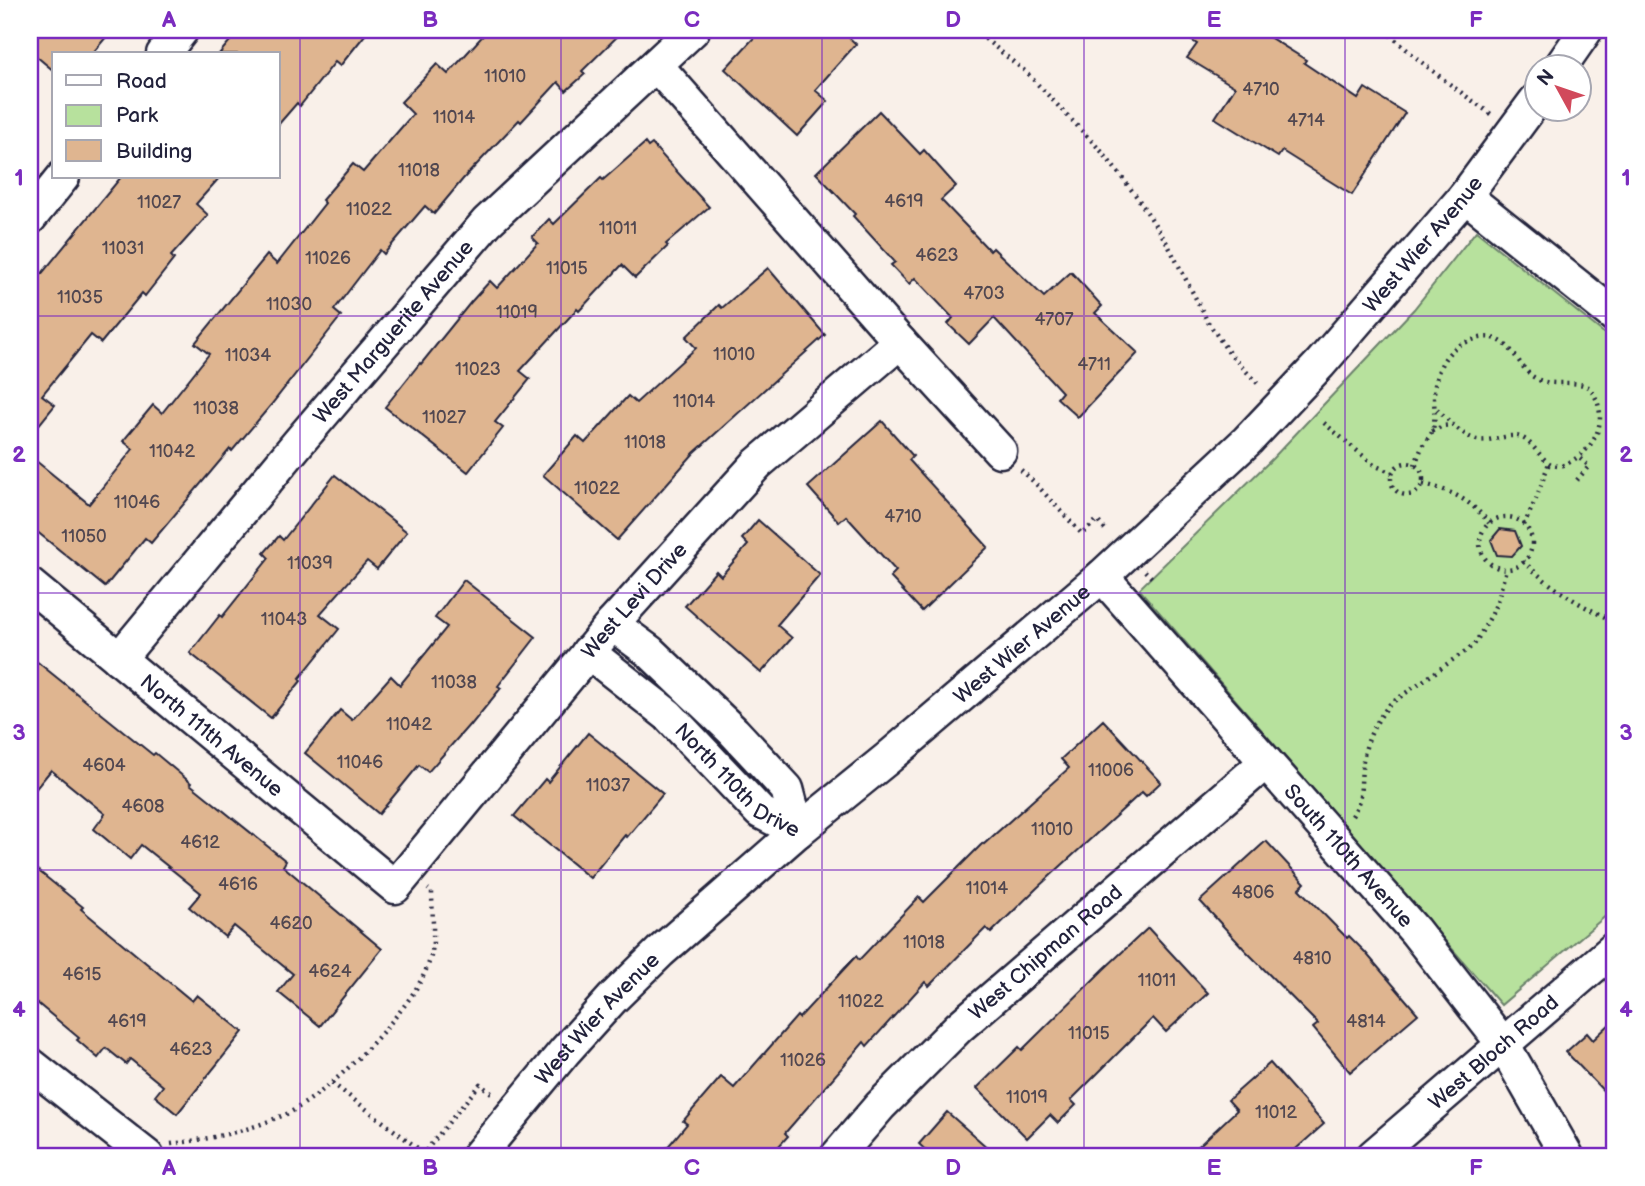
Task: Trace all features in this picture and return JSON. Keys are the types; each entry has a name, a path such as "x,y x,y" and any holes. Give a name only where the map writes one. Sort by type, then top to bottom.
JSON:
{"street":[{"path":"165,52 183,30"},
{"name":"West Marguerite Avenue","path":"119,659 298,443 487,222 694,30"},
{"path":"1571,52 1586,30"},
{"path":"656,65 900,342 1000,451"},
{"name":"West Wier Avenue","path":"492,1154 515,1111 565,1051 613,998 670,943 798,831 1102,576 1238,450 1320,363 1465,196 1522,120"},
{"path":"30,218 63,178"},
{"path":"1465,196 1615,316"},
{"name":"West Levi Drive","path":"402,878 612,624 757,464 900,342"},
{"name":"South 110th Avenue","path":"1102,576 1415,931 1503,1044 1567,1156"},
{"name":"North 111th Avenue","path":"30,585 119,659 402,878"},
{"name":"North 110th Drive","path":"612,624 659,661 734,732 788,789 798,831"},
{"name":"North 110th Drive","path":"588,652 668,715 760,812 798,831"},
{"name":"West Chipman Road","path":"837,1156 880,1106 959,1027 1266,762"},
{"name":"West Bloch Road","path":"1373,1156 1615,948"},
{"path":"30,1064 157,1151"}],"path":[{"path":"974,30 1026,72 1103,153 1137,197 1167,243 1208,322 1229,354 1280,406"},
{"path":"1385,30 1407,51 1514,131"},
{"path":"1432,432 1435,384 1444,359 1454,347 1473,339 1499,340 1534,378 1548,382 1584,384 1592,390 1600,423 1592,445 1561,466 1549,463 1527,441 1517,436 1481,441 1469,436 1435,407"},
{"path":"1324,423 1374,465 1392,474"},
{"path":"1415,465 1422,446 1432,432 1443,426 1454,425"},
{"path":"1000,451 1035,483 1082,534 1097,520 1106,531"},
{"path":"1577,480 1589,466 1578,457"},
{"path":"1404,463 1415,465 1422,473 1423,484 1417,492 1402,495 1391,484 1392,474 1404,463"},
{"path":"1524,525 1549,463"},
{"path":"1423,484 1462,497 1476,507 1489,523"},
{"path":"1503,517 1511,517 1524,525 1532,545 1524,561 1506,569 1498,568 1485,558 1480,544 1481,536 1489,523 1503,517"},
{"path":"1524,561 1565,596 1615,622"},
{"path":"1332,837 1355,811 1362,790 1364,753 1380,716 1390,704 1474,645 1492,614 1506,569"},
{"path":"157,1151 252,1129 293,1111 332,1083 375,1040 400,1012 424,977 432,953 432,892 402,878"},
{"path":"332,1083 424,1153 480,1083 515,1111"}],"green space":[{"path":"1476,231 1615,342 1615,908 1501,1005 1139,589 1272,459 1414,309"}],"building":[{"path":"30,30 112,30 94,52 52,52 52,69 30,51"},
{"path":"239,30 369,30 340,66 335,62 300,106 297,103 280,123 280,52 221,52"},
{"path":"488,30 624,30 582,71 585,74 566,91 558,82 463,179 434,214 425,206 384,254 380,250 334,310 341,316 271,405 151,543 145,538 105,587 30,526 30,456 89,504 133,449 123,441 153,405 162,413 209,354 195,343 267,255 277,264 325,203 322,200 353,164 363,172 413,114 401,102 437,64 448,74"},
{"path":"761,30 841,30 856,44 815,90 828,101 797,136 725,69"},
{"path":"1175,30 1258,30 1306,60 1304,63 1358,99 1365,88 1405,113 1352,195 1282,151 1278,157 1215,118 1235,87 1187,58 1197,44"},
{"path":"879,111 920,154 924,150 956,186 941,200 990,251 993,248 1044,297 1071,272 1102,306 1095,313 1138,353 1078,417 1057,398 1062,392 994,318 969,344 948,324 953,318 915,278 909,284 891,265 895,262 816,173"},
{"path":"645,143 648,147 652,144 709,207 666,244 668,246 635,278 622,265 520,371 530,379 495,422 503,428 468,472 385,407 490,281 497,288 538,243 532,237 549,219 554,224 601,178 603,180"},
{"path":"120,178 219,178 196,204 208,215 171,256 174,259 145,296 142,293 101,343 91,335 42,395 55,405 30,436 30,288"},
{"path":"768,268 825,335 694,453 617,540 543,475 577,436 585,443 628,396 636,403 696,348 686,337 719,305 722,308"},
{"path":"882,421 913,456 909,460 988,547 922,611 890,577 896,571 846,516 839,522 808,487"},
{"path":"335,475 407,532 377,569 367,561 320,614 339,629 271,718 190,653 269,558 264,553 279,536 283,540"},
{"path":"758,520 820,575 777,625 792,638 761,673 685,606 716,571 721,576 748,545 742,539"},
{"path":"1500,529 1515,531 1521,546 1512,556 1497,555 1491,540"},
{"path":"464,580 536,637 498,686 501,688 471,725 428,772 419,765 379,814 305,753 340,710 352,720 391,676 400,685 447,627 435,618"},
{"path":"30,656 153,755 155,753 286,861 283,866 382,949 320,1026 278,992 293,974 234,926 225,937 189,907 201,893 141,845 130,859 94,829 105,814 51,770 30,796"},
{"path":"1103,720 1161,782 1146,796 1142,792 991,933 986,928 929,986 925,982 867,1046 864,1042 785,1133 788,1136 770,1156 660,1156 687,1124 683,1121 721,1077 734,1088 797,1016 799,1018 856,956 859,960 919,897 924,902 983,843 1069,768 1061,759"},
{"path":"588,733 663,794 590,878 514,816 545,779 548,782"},
{"path":"1266,841 1305,883 1299,889 1347,938 1349,936 1365,952 1418,1014 1350,1072 1313,1028 1318,1024 1200,901"},
{"path":"30,864 192,1001 197,995 243,1032 177,1114 155,1096 163,1086 130,1059 126,1064 106,1048 98,1058 77,1040 79,1038 30,997"},
{"path":"1148,928 1208,993 1166,1032 1153,1018 1071,1100 1076,1105 1058,1123 1050,1115 1027,1138 977,1088 1019,1047 1022,1050"},
{"path":"1615,1019 1615,1103 1566,1052 1587,1033 1593,1040"},
{"path":"1270,1063 1324,1124 1288,1156 1188,1156 1237,1110 1228,1100"},
{"path":"947,1112 997,1156 932,1156 919,1144"}]}
